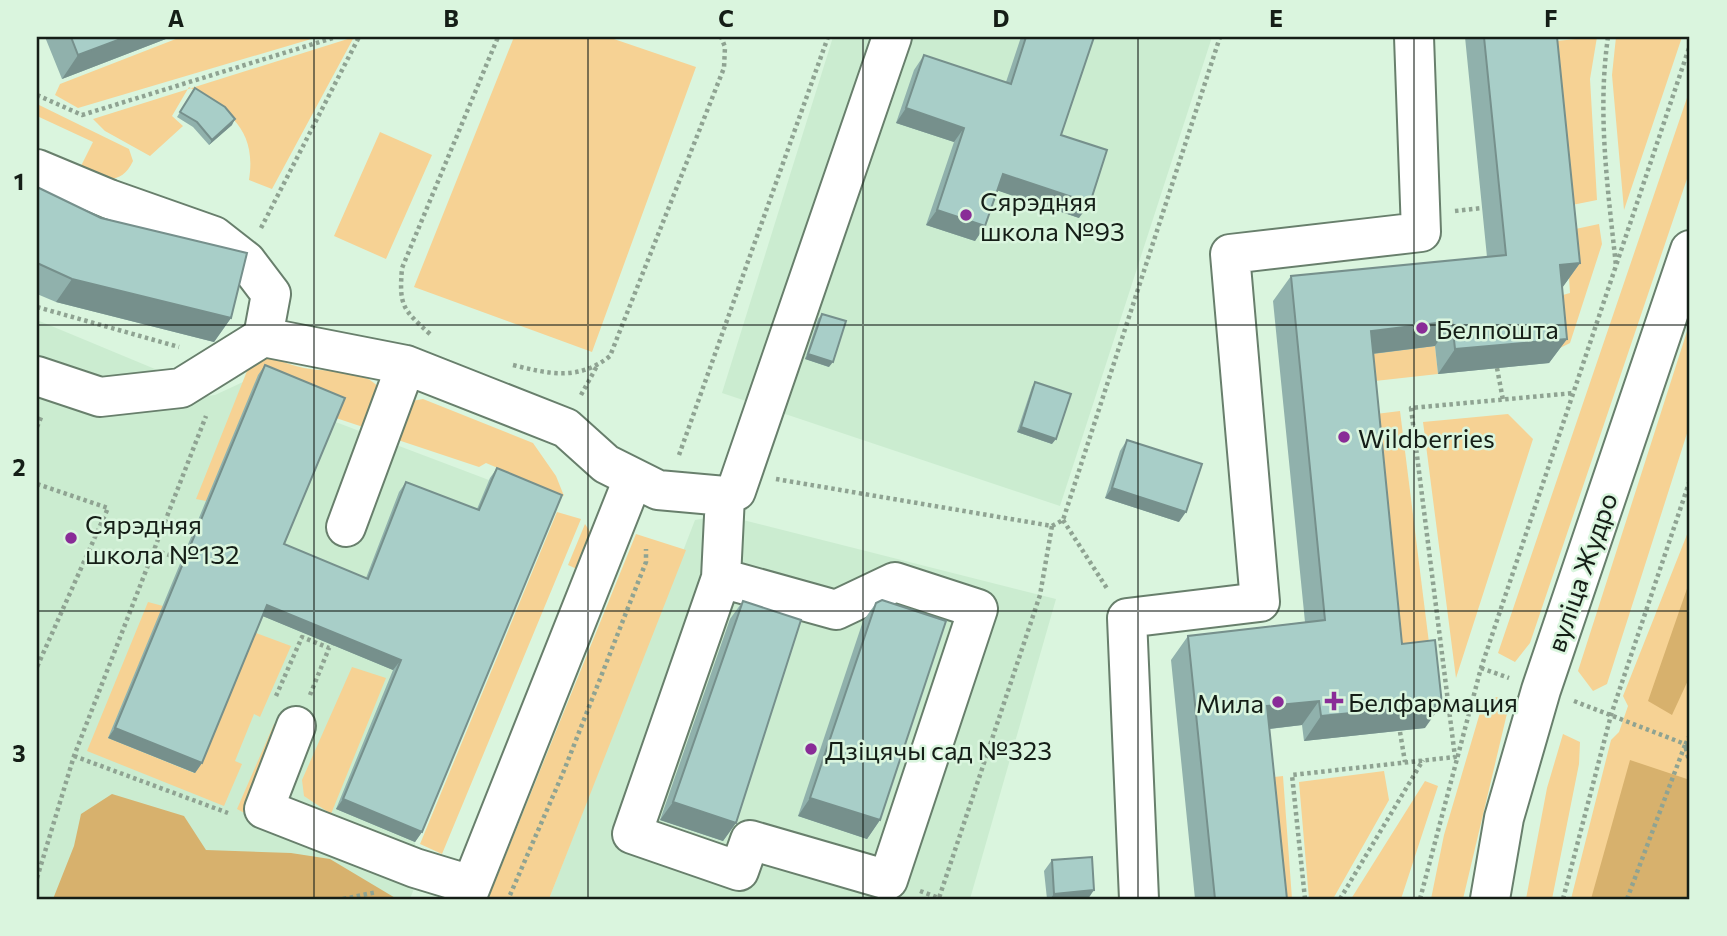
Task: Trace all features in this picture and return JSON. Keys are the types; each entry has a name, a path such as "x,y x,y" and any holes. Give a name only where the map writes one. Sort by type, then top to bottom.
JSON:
{"main road":[{"path":"721,578 836,610 895,582 978,608 888,880 750,840 739,871 632,835 721,578 732,487 892,37"},
{"path":"1139,899 1127,618 1260,602 1230,254 1421,232 1414,37"},
{"path":"37,169 109,200 214,236 246,261 271,294 263,337"},
{"name":"вуліца Жудро","path":"1490,899 1504,818 1541,690 1690,250"},
{"path":"37,376 100,397 181,388 263,337 406,365 566,428 606,464 646,484 732,487"},
{"path":"346,527 406,365"},
{"path":"296,726 264,809 415,868 468,892 646,484"}],"path":[{"path":"37,95 82,115 336,37"},
{"path":"246,261 359,37"},
{"path":"441,338 430,333 409,315 399,298 402,268 498,37"},
{"path":"499,362 551,375 573,374 598,366 610,356 724,68 725,47 721,37"},
{"path":"646,484 677,460 828,37"},
{"path":"732,487 757,476 1052,526 1063,520 1220,37"},
{"path":"1608,37 1602,75 1605,164 1616,267"},
{"path":"1420,899 1480,668 1690,45"},
{"path":"1450,198 1451,211 1482,208"},
{"path":"37,307 228,360 74,756 37,878"},
{"path":"1497,368 1503,400"},
{"path":"1455,757 1411,408 1574,393"},
{"path":"1563,899 1611,715 1690,480"},
{"path":"37,484 108,508 37,667"},
{"path":"1063,520 1127,618"},
{"path":"888,880 939,898 1040,595 1052,526"},
{"path":"508,899 563,773 646,562 646,537"},
{"path":"154,550 181,559"},
{"path":"319,676 330,648"},
{"path":"1611,715 1688,746"},
{"path":"1400,732 1405,762"},
{"path":"1627,899 1690,735"},
{"path":"1688,746 1690,765"},
{"path":"1305,899 1292,775 1455,757"},
{"path":"1340,899 1423,760"}],"shaded area":[{"path":"181,37 318,37 78,108 55,95 60,84"},
{"path":"354,37 272,189 249,180 249,147 237,123 216,104 191,88"},
{"path":"514,37 608,37 696,67 592,352 414,287"},
{"name":"Сярэдняя школа №93","path":"833,37 1212,37 1060,506 722,393"},
{"path":"1597,37 1590,79 1597,200 1562,207 1546,42"},
{"path":"1616,37 1682,37 1624,210 1612,75"},
{"path":"188,89 172,116 183,126 150,156 105,131 93,119"},
{"path":"1690,89 1690,170 1530,643 1515,662 1498,653"},
{"path":"37,104 129,149 133,161 128,169 123,175 110,179 79,170 93,142 37,116"},
{"path":"380,132 432,155 386,259 334,236"},
{"path":"1599,224 1602,244 1570,343 1556,350 1552,298 1570,293 1566,231"},
{"path":"37,320 167,374 190,398 215,395 258,375 333,421 555,505 415,842 416,883 410,899 37,899"},
{"path":"1690,322 1690,424 1607,684 1593,691 1578,671"},
{"path":"1435,346 1438,374 1357,383 1354,356"},
{"path":"272,358 304,368 356,374 374,383 381,390 372,430 336,418 258,376 206,501 196,499 251,361"},
{"path":"423,399 533,443 556,476 564,496 486,463 479,467 389,437 412,401"},
{"path":"1400,411 1431,659 1385,668 1360,416"},
{"path":"1508,414 1533,439 1456,678 1423,422"},
{"path":"557,512 581,519 442,854 420,844"},
{"name":"Дзіцячы сад №323","path":"723,515 1056,599 970,899 549,899 695,520"},
{"path":"585,524 591,533 590,575 568,565"},
{"path":"1690,527 1690,899 1571,899 1611,740 1619,732 1628,706 1623,696"},
{"path":"636,534 686,550 549,899 488,899"},
{"path":"1690,580 1690,676 1672,715 1648,701"},
{"path":"148,602 163,606 108,738 194,773 253,632 291,646 260,717 254,714 235,761 242,764 224,806 87,751"},
{"path":"352,667 386,678 331,814 304,796 302,780"},
{"path":"1497,697 1509,705 1463,899 1431,899 1444,835 1484,699"},
{"path":"274,724 283,736 250,816 237,809"},
{"path":"1563,734 1580,742 1579,764 1552,899 1526,899 1547,788"},
{"path":"1630,760 1690,780 1690,899 1591,899"},
{"path":"1384,771 1389,800 1333,899 1309,899 1299,782"},
{"path":"1283,776 1292,899 1267,899 1255,779"},
{"path":"1425,781 1438,786 1401,899 1351,899"},
{"path":"112,794 184,816 206,850 291,853 330,859 397,899 53,899 74,846 81,814"}],"building":[{"path":"71,37 126,37 78,55"},
{"path":"1026,37 1094,37 1061,135 1107,150 1090,203 1003,174 985,226 937,210 964,128 906,108 924,55 1011,84"},
{"path":"1484,37 1557,37 1580,263 1560,265 1567,339 1455,349 1452,321 1371,331 1402,644 1435,640 1442,704 1321,716 1319,701 1267,706 1287,899 1215,899 1188,636 1325,620 1291,276 1506,255"},
{"path":"195,88 225,107 235,119 212,140 197,122 180,112"},
{"path":"37,187 101,218 247,253 231,318 72,279 37,263"},
{"path":"822,314 846,321 833,362 808,354"},
{"path":"265,365 345,398 284,544 368,579 406,482 479,510 497,468 562,495 422,832 343,799 401,660 267,605 202,763 115,728"},
{"path":"1035,382 1071,394 1056,439 1021,427"},
{"path":"1127,440 1202,464 1186,512 1112,488"},
{"path":"882,600 946,621 880,820 810,798 876,603"},
{"path":"743,601 801,620 736,823 673,802"},
{"path":"1092,857 1094,890 1054,894 1052,860"}],"place":[{"name":"Сярэдняя школа №93","path":"966,215"},
{"name":"Белпошта","path":"1422,328"},
{"name":"Wildberries","path":"1344,437"},
{"name":"Сярэдняя школа №132","path":"71,538"},
{"name":"Белфармация","path":"1334,701"},
{"name":"Мила","path":"1278,702"},
{"name":"Дзіцячы сад №323","path":"811,749"}]}
